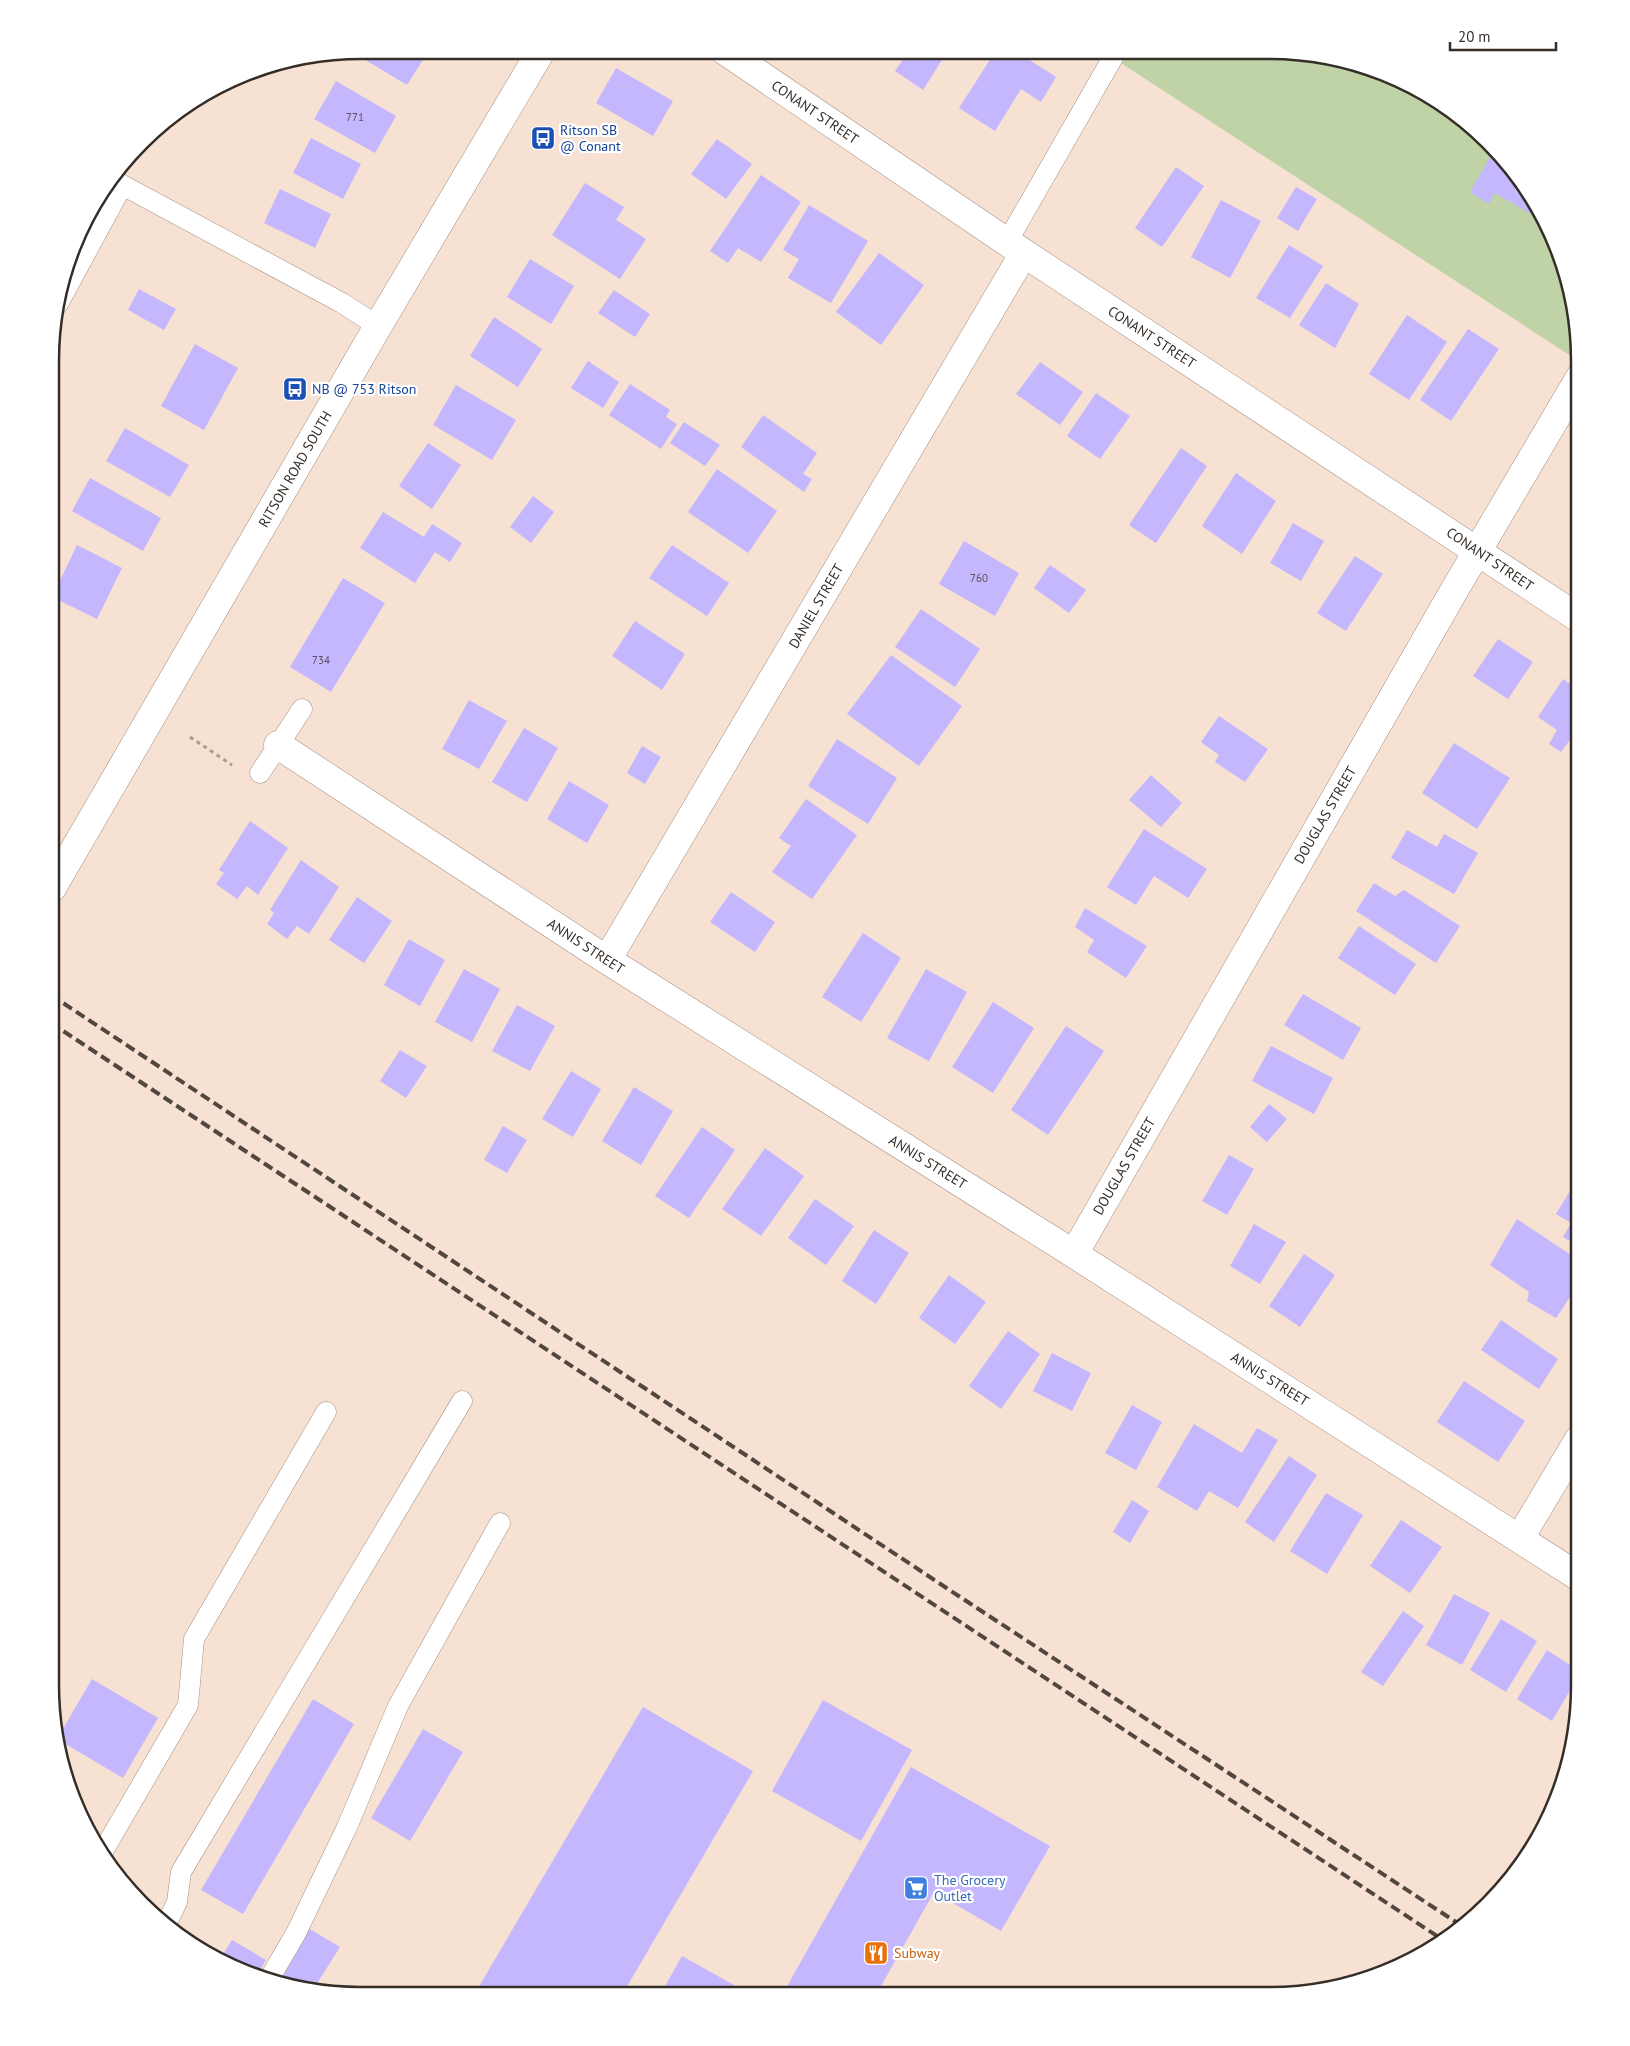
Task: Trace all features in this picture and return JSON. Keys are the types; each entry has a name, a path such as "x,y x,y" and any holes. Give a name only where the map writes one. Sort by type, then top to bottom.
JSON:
{"street":[{"name":"RITSON ROAD SOUTH","path":"59,876 378,326 536,59"},
{"name":"CONANT STREET","path":"737,59 1015,247 1571,613"},
{"name":"DANIEL STREET","path":"607,960 1015,247"},
{"name":"DOUGLAS STREET","path":"1074,1254 1477,551 1571,392"},
{"name":"ANNIS STREET","path":"278,745 607,960 1074,1254 1571,1572"},
{"path":"1520,1538 1571,1454"}],"lane":[{"path":"1015,247 1112,59"},
{"path":"70,279 117,183 342,303 378,326"},
{"path":"260,773 302,708"},
{"path":"169,1918 177,1902 182,1872 462,1402"},
{"path":"106,1846 188,1705 194,1639 326,1412"},
{"path":"272,1974 296,1933 347,1827 398,1706 500,1523"}],"path":[{"path":"190,737 238,768"}],"green space":[{"path":"1115,59 1289,59 1308,61 1347,69 1385,82 1420,99 1437,110 1483,147 1509,177 1531,210 1548,245 1561,283 1569,322 1571,356"}],"building":[{"path":"364,59 423,59 407,85"},
{"path":"903,59 943,59 923,90 895,71"},
{"path":"990,59 1028,59 1056,77 1041,102 1021,89 995,131 959,108"},
{"path":"616,68 673,101 653,136 596,103"},
{"path":"336,81 396,116 375,153 314,119"},
{"path":"311,138 361,164 343,199 293,173"},
{"path":"717,139 752,164 726,199 691,174"},
{"path":"1491,156 1509,177 1534,216 1495,193 1489,204 1470,192"},
{"path":"1176,167 1204,186 1162,247 1135,228"},
{"path":"761,175 801,202 761,262 738,248 728,263 710,251"},
{"path":"585,183 624,207 616,220 646,239 620,279 552,235"},
{"path":"1296,187 1317,199 1298,231 1277,218"},
{"path":"280,189 331,214 315,248 264,223"},
{"path":"1221,200 1261,221 1230,278 1191,257"},
{"path":"809,205 868,241 831,303 788,278 799,259 783,250"},
{"path":"1289,245 1323,266 1290,318 1256,298"},
{"path":"879,253 924,285 881,345 836,312"},
{"path":"530,259 574,286 551,324 507,297"},
{"path":"1326,283 1359,304 1335,348 1299,325"},
{"path":"139,289 176,309 164,330 128,310"},
{"path":"614,290 650,314 635,337 598,313"},
{"path":"1407,315 1447,342 1409,400 1369,374"},
{"path":"494,317 542,349 518,387 470,356"},
{"path":"1468,329 1499,349 1451,421 1420,400"},
{"path":"195,344 238,368 204,430 161,406"},
{"path":"588,361 619,382 603,408 571,388"},
{"path":"1040,362 1083,392 1060,425 1016,394"},
{"path":"630,384 670,410 666,417 677,424 661,449 609,415"},
{"path":"456,385 516,420 492,460 433,425"},
{"path":"1096,393 1130,416 1100,459 1067,436"},
{"path":"763,415 817,453 803,474 812,479 804,492 741,447"},
{"path":"684,422 720,445 705,466 670,443"},
{"path":"125,428 189,465 170,497 106,461"},
{"path":"428,443 461,465 432,509 399,486"},
{"path":"1181,448 1207,466 1156,543 1129,525"},
{"path":"717,469 777,511 748,553 688,512"},
{"path":"1236,473 1276,501 1242,554 1202,526"},
{"path":"90,478 161,518 143,551 72,511"},
{"path":"533,496 554,512 531,543 510,527"},
{"path":"383,512 424,537 432,524 462,543 450,562 435,552 415,583 360,548"},
{"path":"1293,523 1324,541 1301,581 1270,563"},
{"path":"964,541 1019,573 995,616 939,584"},
{"path":"77,545 122,568 97,619 59,600 59,582"},
{"path":"672,545 729,583 707,616 649,578"},
{"path":"1355,556 1383,574 1346,631 1317,613"},
{"path":"1050,565 1086,590 1069,613 1034,588"},
{"path":"343,578 385,603 331,692 290,667"},
{"path":"921,609 980,649 955,687 895,647"},
{"path":"635,621 685,654 662,690 612,656"},
{"path":"1498,639 1533,662 1508,699 1473,676"},
{"path":"891,655 962,706 919,766 847,714"},
{"path":"1563,679 1571,685 1571,738 1561,752 1549,744 1557,730 1538,717"},
{"path":"469,700 507,721 479,769 442,749"},
{"path":"1219,716 1268,749 1245,782 1215,762 1219,755 1201,742"},
{"path":"524,728 558,748 527,802 492,782"},
{"path":"837,739 897,778 868,824 808,786"},
{"path":"1454,743 1510,778 1477,829 1422,793"},
{"path":"642,746 661,757 645,784 627,773"},
{"path":"1151,775 1182,803 1161,827 1129,800"},
{"path":"569,781 609,805 587,843 547,819"},
{"path":"806,799 857,835 812,899 772,872 791,846 779,838"},
{"path":"250,821 288,848 258,895 247,886 237,899 216,884 224,873 219,870"},
{"path":"1144,829 1207,869 1188,898 1154,876 1136,905 1107,887"},
{"path":"1407,830 1437,847 1444,834 1478,853 1454,894 1391,858"},
{"path":"301,860 339,887 309,934 297,926 287,939 267,924 274,913 270,910"},
{"path":"1374,883 1395,896 1404,890 1460,926 1436,963 1356,911"},
{"path":"731,892 775,922 755,952 710,922"},
{"path":"357,897 392,921 364,963 329,940"},
{"path":"1085,908 1147,946 1126,978 1087,952 1094,940 1075,927"},
{"path":"1359,926 1416,964 1395,995 1338,958"},
{"path":"863,933 901,958 861,1022 822,997"},
{"path":"409,939 445,960 420,1006 384,985"},
{"path":"464,969 500,989 472,1042 435,1022"},
{"path":"926,969 967,992 929,1061 887,1038"},
{"path":"1303,994 1361,1028 1343,1060 1284,1025"},
{"path":"993,1002 1034,1028 993,1093 952,1067"},
{"path":"517,1005 555,1026 530,1071 492,1051"},
{"path":"1066,1026 1104,1051 1048,1135 1011,1110"},
{"path":"1271,1046 1333,1078 1314,1114 1252,1081"},
{"path":"400,1050 427,1066 406,1098 380,1081"},
{"path":"571,1071 601,1089 573,1137 542,1119"},
{"path":"634,1087 673,1111 641,1165 602,1141"},
{"path":"1269,1104 1287,1119 1267,1142 1250,1127"},
{"path":"503,1126 527,1140 507,1173 484,1160"},
{"path":"702,1127 735,1150 689,1218 655,1196"},
{"path":"765,1148 804,1176 761,1236 722,1209"},
{"path":"1229,1155 1254,1169 1227,1215 1202,1201"},
{"path":"1570,1191 1571,1223 1556,1214"},
{"path":"815,1199 854,1226 826,1265 788,1238"},
{"path":"1517,1219 1571,1255 1571,1296 1556,1318 1527,1301 1529,1292 1490,1265"},
{"path":"1571,1223 1571,1242 1563,1237"},
{"path":"1254,1224 1286,1242 1260,1284 1230,1266"},
{"path":"874,1230 909,1253 876,1304 842,1281"},
{"path":"1304,1254 1335,1275 1300,1327 1269,1306"},
{"path":"949,1275 986,1302 955,1344 919,1318"},
{"path":"1501,1320 1558,1359 1539,1389 1481,1350"},
{"path":"1008,1331 1040,1354 1001,1409 969,1386"},
{"path":"1052,1353 1091,1373 1072,1411 1033,1391"},
{"path":"1464,1381 1525,1421 1498,1462 1437,1422"},
{"path":"1132,1405 1162,1422 1136,1470 1105,1453"},
{"path":"1194,1424 1242,1453 1257,1428 1278,1440 1238,1508 1209,1491 1197,1511 1157,1487"},
{"path":"1289,1456 1317,1475 1274,1542 1245,1522"},
{"path":"1326,1493 1363,1515 1327,1574 1290,1551"},
{"path":"1132,1500 1149,1511 1130,1543 1113,1532"},
{"path":"1401,1520 1442,1547 1410,1593 1370,1566"},
{"path":"1454,1594 1490,1613 1462,1665 1426,1645"},
{"path":"1403,1611 1424,1626 1383,1686 1361,1672"},
{"path":"1501,1619 1537,1641 1506,1692 1470,1670"},
{"path":"1547,1650 1571,1666 1571,1689 1552,1721 1517,1699"},
{"path":"92,1679 158,1718 123,1778 65,1744 62,1730"},
{"path":"313,1699 354,1724 243,1914 201,1890"},
{"path":"823,1700 912,1750 861,1841 772,1791"},
{"path":"643,1707 753,1771 627,1987 479,1987"},
{"path":"423,1729 463,1752 410,1841 371,1818"},
{"path":"911,1767 1050,1846 1001,1931 934,1892 881,1987 787,1987"},
{"path":"308,1928 340,1947 317,1984 279,1976"},
{"path":"232,1940 266,1960 260,1970 223,1954"},
{"path":"682,1956 738,1987 665,1987"}],"railway":[{"path":"59,1000 951,1591 1456,1922"},
{"path":"59,1028 1437,1936"}],"place":[{"name":"Ritson SB @ Conant","path":"543,138"},
{"name":"NB @ 753 Ritson","path":"295,389"},
{"name":"The Grocery Outlet","path":"916,1888"},
{"name":"Subway","path":"876,1953"}]}
